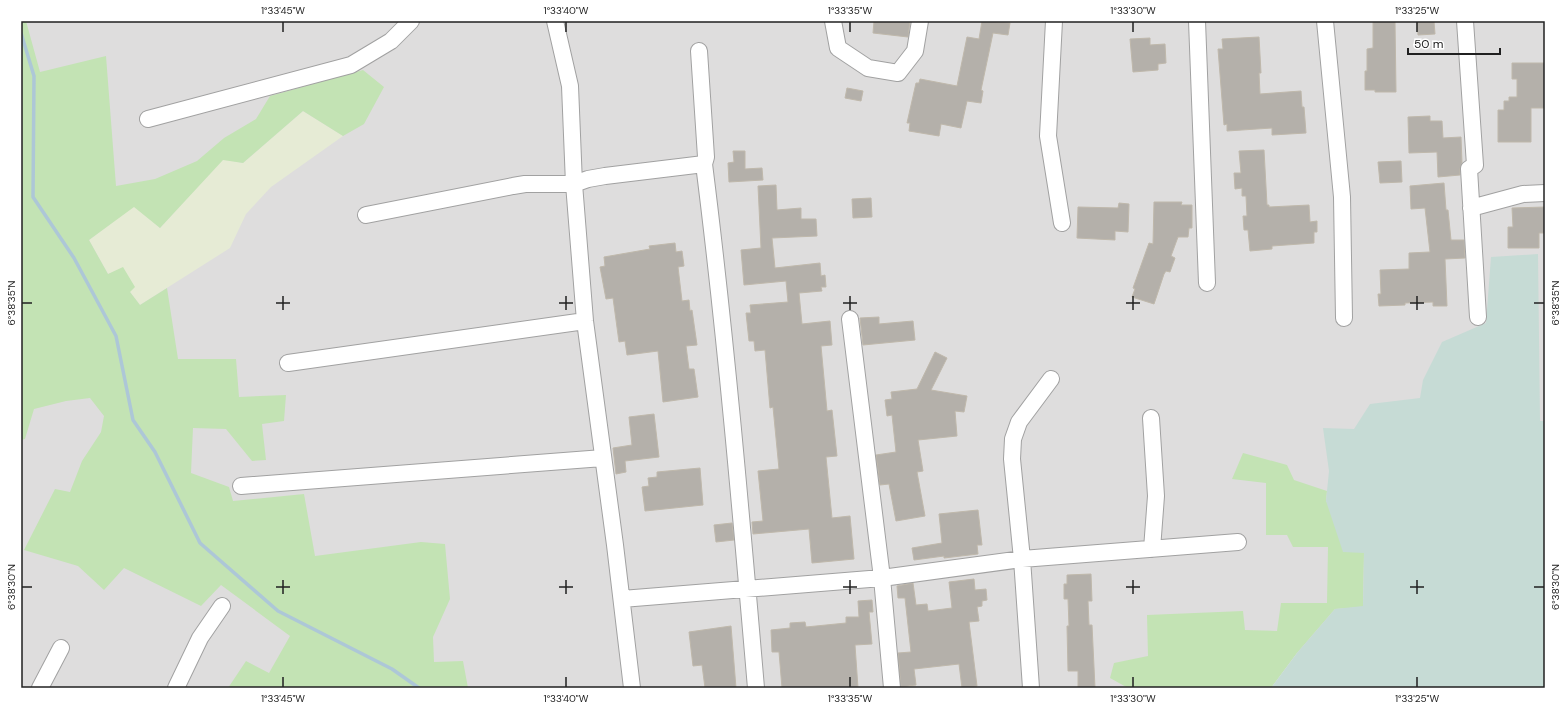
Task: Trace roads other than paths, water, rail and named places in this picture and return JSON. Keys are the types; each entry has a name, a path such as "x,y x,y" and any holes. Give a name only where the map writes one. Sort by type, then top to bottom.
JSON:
{"street":[{"path":"148,119 351,65 390,41 411,21"},
{"path":"555,21 570,86 574,184 585,321 622,599 632,688"},
{"path":"833,21 838,48 868,68 898,74 915,51 920,21"},
{"path":"1054,21 1048,136 1062,223"},
{"path":"1197,21 1207,283"},
{"path":"1325,21 1342,197 1344,318"},
{"path":"1465,21 1474,165 1469,169 1478,317"},
{"path":"699,51 706,157 704,164 724,344 748,589 756,688"},
{"path":"366,215 526,184 574,184 588,179 605,176 704,164"},
{"path":"1471,208 1523,194 1545,193"},
{"path":"850,319 882,578 892,688"},
{"path":"288,363 585,321"},
{"path":"1031,688 1022,559 1012,459 1013,439 1019,422 1051,379"},
{"path":"1152,418 1156,496 1152,549"},
{"path":"241,486 603,458"},
{"path":"622,599 882,578 1022,559 1238,542"},
{"path":"176,688 200,638 222,606"},
{"path":"40,688 61,648"}],"waterway":[{"path":"21,33 34,76 33,197 74,258 116,336 133,420 155,452 200,543 278,611 392,669 419,688"}]}
